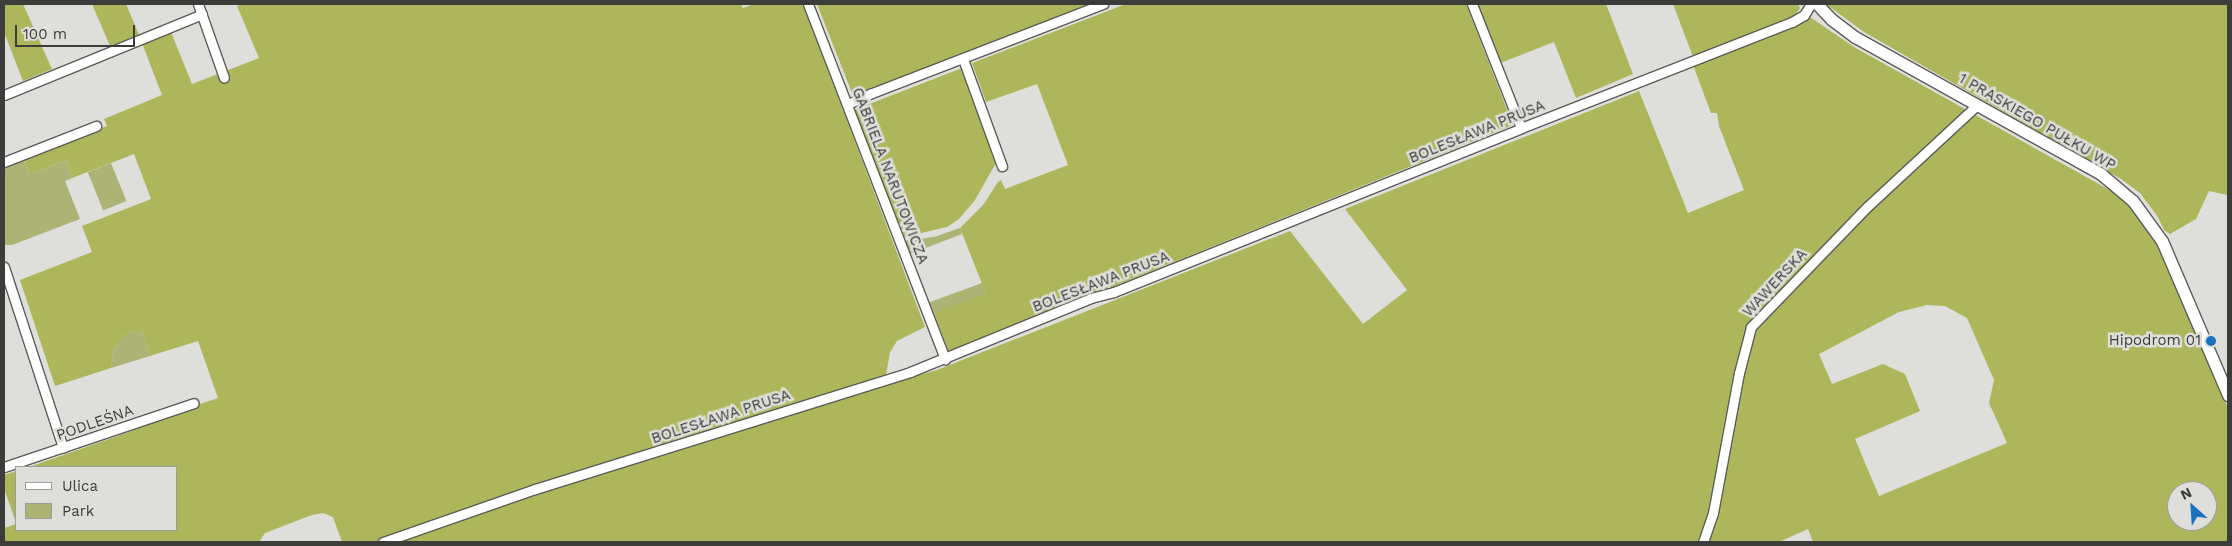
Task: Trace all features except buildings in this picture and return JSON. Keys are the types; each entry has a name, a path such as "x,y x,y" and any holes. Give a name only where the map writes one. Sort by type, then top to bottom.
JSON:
{"street":[{"path":"198,4 224,78"},
{"name":"GABRIELA NARUTOWICZA","path":"808,4 945,359"},
{"path":"848,104 1102,4"},
{"path":"1472,4 1521,128"},
{"name":"BOLESŁAWA PRUSA","path":"383,542 535,489 617,466 795,407 861,389 945,359 1091,298 1114,292 1328,208 1521,128 1792,22 1804,15 1811,4"},
{"name":"1 PRASKIEGO PUŁKU WP","path":"1817,4 1831,19 1855,37 2101,174 2119,187 2138,206 2151,223 2166,249 2228,395"},
{"path":"4,95 202,14"},
{"path":"963,59 1002,166"},
{"name":"WAWERSKA","path":"1703,542 1713,513 1739,373 1751,327 1868,206 1977,105"},
{"path":"4,162 96,126"},
{"path":"4,267 8,294 63,448"},
{"name":"PODLEŚNA","path":"4,468 194,403"}],"green space":[{"path":"4,4 23,4 52,69 23,81 4,32"},
{"path":"92,4 126,4 139,35 110,46"},
{"path":"243,4 741,4 743,8 754,4 803,4 925,327 897,341 890,352 886,375 373,542 342,542 333,517 323,513 312,515 265,533 259,542 4,542 4,528 15,524 15,531 178,531 178,466 32,466 132,431 132,427 218,398 198,341 150,356 142,331 133,331 124,336 114,349 111,368 55,386 20,280 92,252 82,226 151,199 134,154 72,178 67,160 29,174 24,160 107,126 104,119 162,95 142,43 171,32 192,84 259,58 237,6"},
{"path":"817,4 1092,4 854,98"},
{"path":"1126,4 1466,4 1513,125 949,353 934,313 986,294 960,228 983,205 1001,180 1005,189 1068,165 1037,84 986,102 972,63"},
{"path":"1606,4 1633,74 1576,98 1554,42 1498,64 1476,5"},
{"path":"1673,4 1798,4 1800,8 1794,17 1693,57"},
{"path":"1826,4 2228,4 2228,195 2209,191 2196,219 2170,234 2164,230 2158,217 2140,193 2121,179 1864,32"},
{"path":"1810,17 1854,47 2113,192 2130,207 2161,245 2228,408 2228,542 1813,542 1808,529 1779,542 391,542 801,407 937,370 1290,231 1363,324 1407,290 1345,209 1639,91 1688,213 1744,190 1719,126 1717,113 1711,113 1693,65","holes":["1927,305 1945,306 1967,318 1994,380 1989,403 2007,443 1879,496 1855,439 1920,411 1905,374 1883,364 1832,384 1819,354 1899,312"]},
{"path":"962,68 996,163 975,200 959,219 947,227 904,237 854,110"},
{"path":"23,158 29,174 67,160 72,178 65,181 80,219 12,245 5,245 4,166"},
{"path":"111,163 126,201 103,210 88,172"},
{"path":"960,228 962,234 910,254 904,241 934,237"},
{"path":"982,283 986,294 933,313 929,302"},
{"path":"133,331 142,331 150,356 111,368 114,349 124,336"},
{"path":"15,471 15,520 4,488 4,475"}],"place":[{"name":"Hipodrom 01","path":"2211,341"}]}
